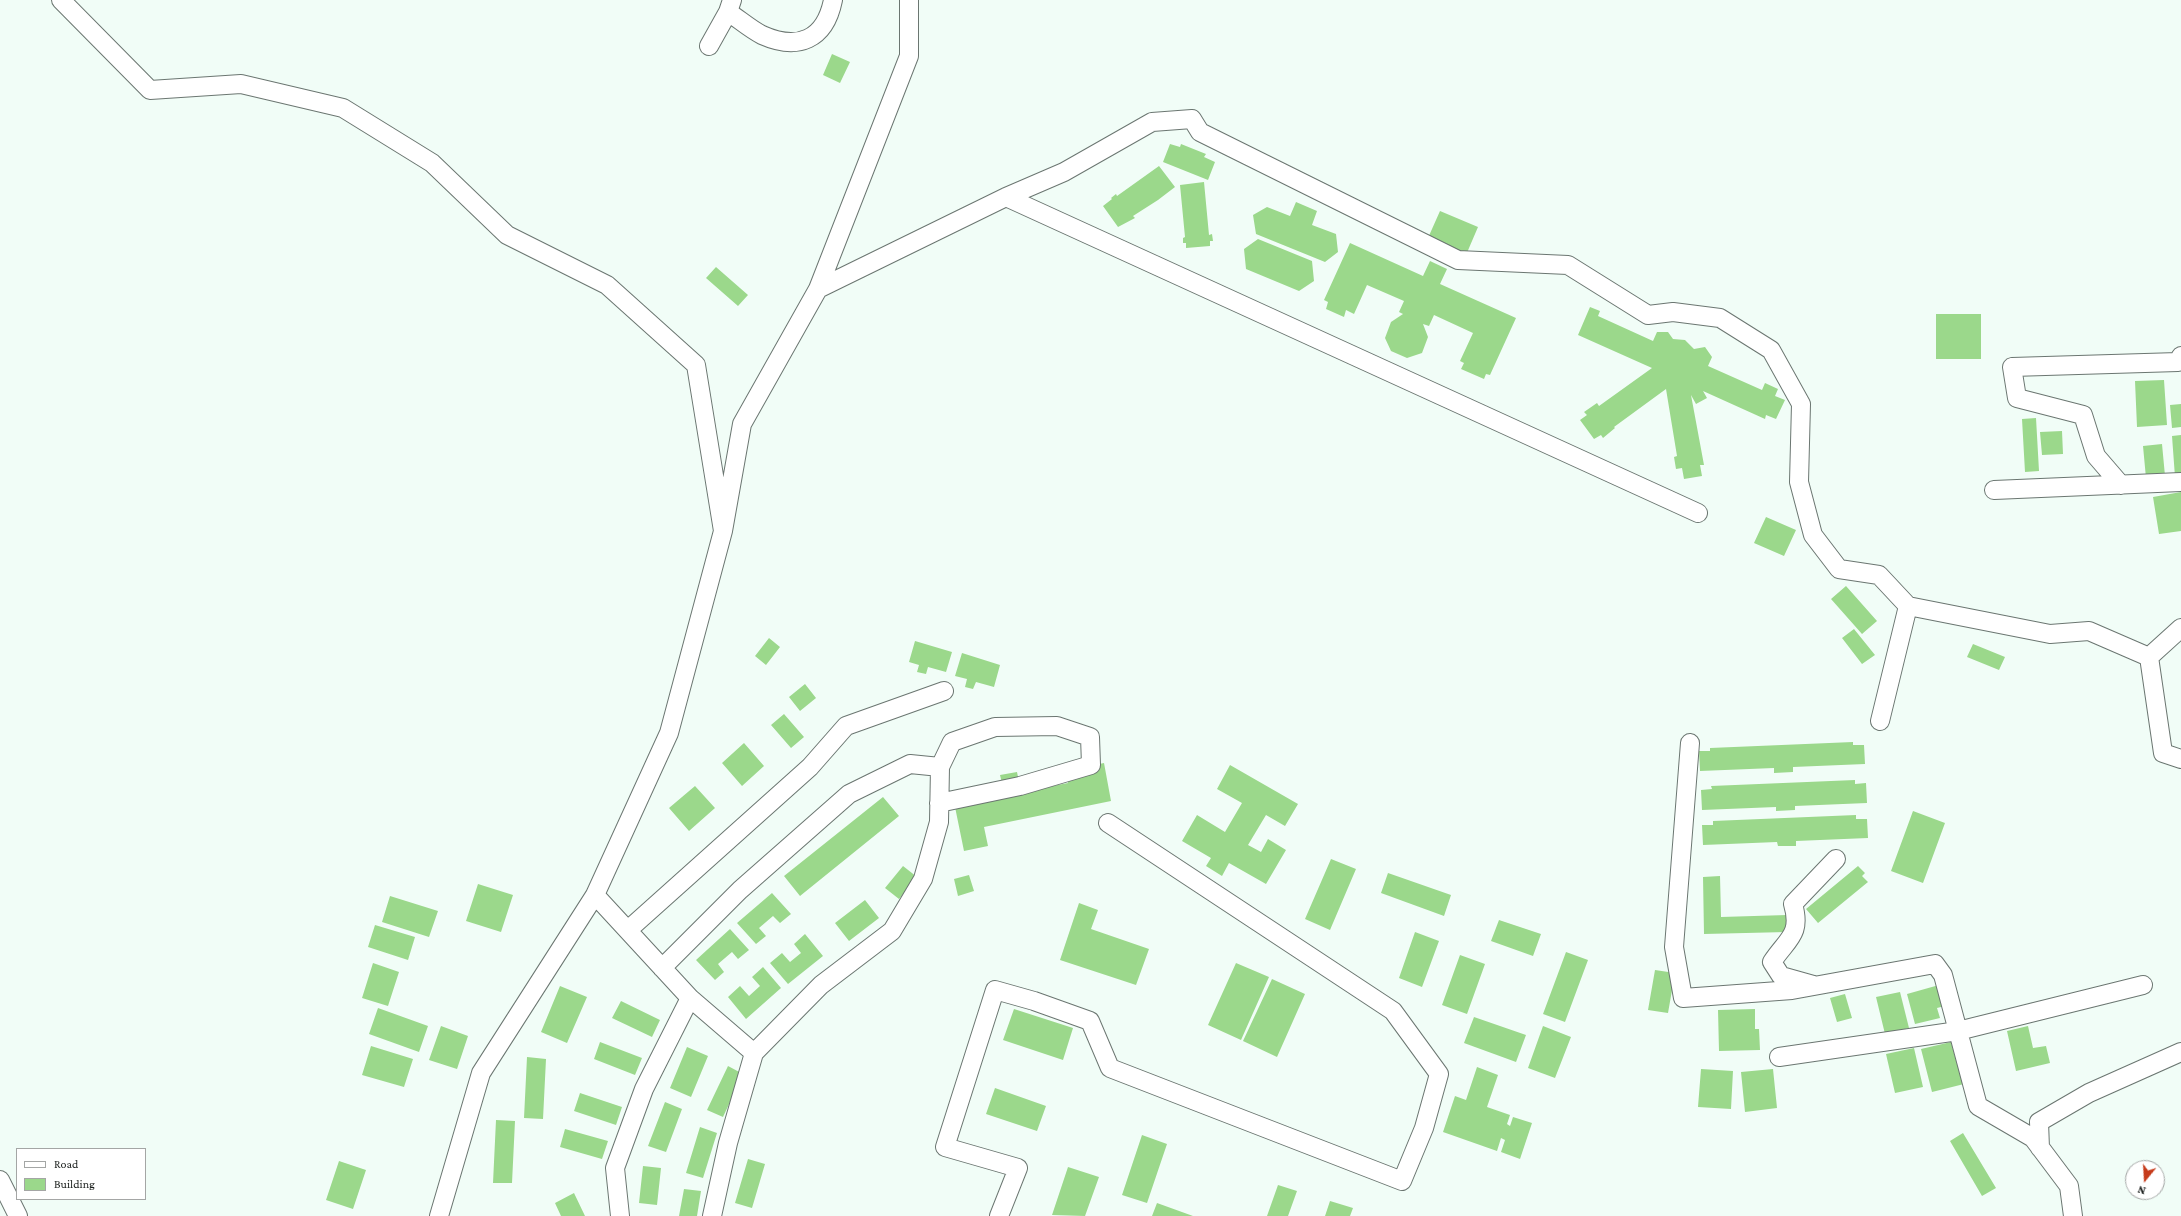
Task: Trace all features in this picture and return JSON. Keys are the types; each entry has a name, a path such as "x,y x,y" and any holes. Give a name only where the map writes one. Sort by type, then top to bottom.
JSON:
{"street":[{"path":"62,0 150,90 241,84 343,108 432,163 507,235 607,285 696,365 724,531"},
{"path":"709,46 730,6 761,34 786,43 809,39 825,25 833,0"},
{"path":"439,1216 481,1073 595,895 669,733 724,531 742,424 818,289 909,56 909,0"},
{"path":"818,289 1006,197 1064,172 1152,122 1192,118 1200,132 1458,260 1568,265 1648,315 1674,312 1720,318 1771,350 1801,404 1799,482 1813,535 1839,569 1879,575 1908,606 2050,634 2090,631 2149,657"},
{"path":"1006,197 1698,513"},
{"path":"2121,485 2096,456 2083,415 2018,398 2012,367 2178,362 2181,356"},
{"path":"1994,490 2181,482"},
{"path":"1880,721 1908,606"},
{"path":"2149,657 2181,628"},
{"path":"2149,657 2164,753 2181,758"},
{"path":"628,930 810,767 846,726 944,691"},
{"path":"712,1216 728,1143 754,1053 821,985 892,931 923,879 939,822 939,803 940,767 952,742 996,727 1057,726 1090,737 1091,765 1020,786 939,803"},
{"path":"1690,743 1674,947 1683,998 1792,990 1934,964 1943,975 1978,1106 2033,1138 2069,1186 2073,1216"},
{"path":"662,968 740,890 849,794 910,764 940,767"},
{"path":"999,1216 1018,1168 945,1147 995,990 1034,1001 1090,1020 1110,1068 1402,1181 1424,1128 1438,1074 1393,1011 1108,823"},
{"path":"1817,986 1780,976 1772,962 1781,948 1793,937 1797,918 1794,904 1836,859"},
{"path":"595,895 690,998 754,1053"},
{"path":"1779,1057 1958,1031 2143,986"},
{"path":"620,1216 615,1168 644,1089 690,998"},
{"path":"2040,1148 2039,1122 2089,1093 2181,1052"},
{"path":"0,1180 18,1216"}],"building":[{"path":"832,54 850,62 840,83 823,75"},
{"path":"1170,144 1180,147 1181,144 1206,154 1204,157 1215,162 1208,180 1163,162"},
{"path":"1159,166 1175,187 1133,216 1135,218 1118,227 1103,206 1116,194 1117,196"},
{"path":"1204,182 1209,235 1212,234 1213,241 1210,241 1210,246 1186,248 1186,243 1183,243 1183,238 1185,237 1180,185"},
{"path":"1296,202 1317,211 1312,225 1336,234 1338,252 1325,262 1256,234 1253,215 1267,207 1290,216"},
{"path":"1440,211 1478,227 1466,255 1428,238"},
{"path":"1258,239 1312,261 1314,281 1299,291 1246,269 1244,249"},
{"path":"1350,243 1423,276 1430,261 1447,269 1440,284 1516,318 1490,375 1486,374 1484,379 1461,369 1464,363 1460,361 1473,333 1434,315 1429,326 1423,324 1428,337 1422,353 1407,358 1391,351 1385,338 1391,322 1403,314 1399,312 1404,301 1367,285 1354,314 1346,310 1344,317 1326,309 1328,302 1324,300"},
{"path":"716,267 748,295 738,306 706,278"},
{"path":"1590,307 1600,311 1598,316 1653,341 1657,332 1668,332 1673,339 1685,340 1694,349 1705,347 1712,357 1708,366 1762,390 1765,383 1778,389 1775,396 1785,400 1776,419 1766,415 1765,419 1703,391 1707,398 1696,404 1691,395 1704,465 1700,465 1702,476 1684,479 1682,468 1676,469 1674,457 1677,456 1666,389 1614,427 1615,428 1603,438 1601,435 1594,439 1580,420 1587,415 1584,412 1597,403 1599,406 1652,368 1578,335"},
{"path":"1936,314 1981,314 1981,359 1936,359"},
{"path":"2164,380 2167,425 2137,427 2135,381"},
{"path":"2181,404 2181,427 2172,428 2170,405"},
{"path":"2036,418 2039,471 2025,472 2022,419"},
{"path":"2062,431 2063,454 2042,455 2040,432"},
{"path":"2181,435 2181,477 2175,477 2172,436"},
{"path":"2162,444 2165,476 2146,478 2143,446"},
{"path":"2181,492 2181,531 2159,534 2153,497"},
{"path":"1766,517 1796,530 1784,556 1754,543"},
{"path":"1846,586 1877,621 1862,634 1831,599"},
{"path":"1854,629 1875,655 1862,664 1842,638"},
{"path":"769,638 780,647 766,665 755,656"},
{"path":"915,641 952,652 946,672 928,667 926,674 917,672 919,665 909,662"},
{"path":"1973,644 2005,657 1999,670 1967,657"},
{"path":"962,653 1000,665 994,687 976,682 973,689 965,687 967,679 955,676"},
{"path":"805,684 816,698 800,711 789,697"},
{"path":"784,714 804,737 791,748 771,725"},
{"path":"1853,742 1853,745 1864,745 1865,764 1793,767 1793,772 1774,773 1774,768 1700,771 1699,751 1710,751 1710,748"},
{"path":"744,743 764,766 742,786 722,763"},
{"path":"1104,763 1111,801 984,827 988,846 964,851 955,807 1005,796 1000,775 1017,772 1021,792 1068,783 1066,771"},
{"path":"1230,765 1298,804 1285,826 1266,815 1248,845 1261,852 1268,839 1286,850 1266,884 1229,863 1222,876 1206,866 1211,858 1182,841 1197,815 1225,832 1242,803 1217,789"},
{"path":"1855,780 1855,784 1866,783 1867,803 1795,806 1795,810 1776,811 1776,807 1702,810 1701,790 1712,789 1711,786"},
{"path":"695,786 715,808 689,831 669,808"},
{"path":"883,797 899,816 800,896 784,876"},
{"path":"1913,811 1945,823 1923,883 1891,871"},
{"path":"1856,815 1856,819 1867,819 1868,838 1796,841 1796,846 1778,846 1777,842 1703,845 1702,825 1713,825 1713,821"},
{"path":"1331,859 1356,869 1330,930 1305,919"},
{"path":"903,866 917,877 899,899 885,888"},
{"path":"1858,866 1865,873 1862,876 1868,882 1818,923 1806,909"},
{"path":"1388,873 1451,895 1444,916 1381,893"},
{"path":"969,875 974,891 958,896 954,879"},
{"path":"1720,876 1721,917 1787,915 1787,932 1704,934 1703,877"},
{"path":"478,884 513,895 501,932 466,921"},
{"path":"772,893 791,914 780,923 773,916 759,928 766,936 756,944 737,923"},
{"path":"390,896 438,911 429,937 382,922"},
{"path":"865,900 879,918 849,941 835,923"},
{"path":"1079,903 1098,910 1091,929 1149,949 1136,985 1060,960"},
{"path":"1499,920 1541,934 1533,956 1491,941"},
{"path":"375,925 415,937 408,960 368,947"},
{"path":"730,929 749,950 738,959 732,952 718,964 724,972 715,980 696,960"},
{"path":"1415,932 1439,941 1422,987 1399,978"},
{"path":"805,934 823,956 788,984 770,963 782,953 790,962 801,953 794,944"},
{"path":"1566,952 1588,960 1565,1022 1543,1014"},
{"path":"1460,955 1485,964 1467,1014 1442,1005"},
{"path":"373,963 399,972 388,1006 362,998"},
{"path":"1236,963 1269,977 1241,1040 1208,1025"},
{"path":"763,967 781,988 746,1019 728,997 740,986 749,996 760,986 752,977"},
{"path":"1655,970 1675,973 1668,1013 1648,1010"},
{"path":"1272,979 1305,994 1277,1057 1243,1041"},
{"path":"1939,985 1945,1006 1937,1008 1940,1018 1915,1024 1907,994"},
{"path":"560,986 587,997 567,1043 541,1032"},
{"path":"1900,992 1909,1028 1885,1034 1876,997"},
{"path":"1845,994 1852,1018 1837,1022 1830,998"},
{"path":"621,1001 660,1020 652,1037 612,1018"},
{"path":"378,1008 428,1026 419,1052 369,1034"},
{"path":"1014,1009 1073,1028 1063,1060 1003,1040"},
{"path":"1755,1009 1755,1029 1759,1029 1760,1050 1719,1051 1718,1010"},
{"path":"1474,1017 1526,1035 1516,1062 1464,1043"},
{"path":"441,1026 468,1036 457,1069 429,1060"},
{"path":"1543,1026 1571,1037 1555,1078 1528,1068"},
{"path":"2028,1026 2033,1048 2046,1046 2050,1063 2016,1071 2007,1031"},
{"path":"600,1042 642,1058 635,1075 594,1059"},
{"path":"1951,1042 1957,1064 1963,1063 1968,1083 1932,1092 1921,1049"},
{"path":"371,1046 413,1059 404,1087 362,1075"},
{"path":"687,1047 708,1056 691,1097 670,1088"},
{"path":"1914,1048 1923,1087 1895,1093 1886,1054"},
{"path":"527,1057 546,1059 543,1119 524,1118"},
{"path":"728,1066 743,1074 723,1117 707,1110"},
{"path":"1477,1067 1498,1075 1487,1107 1510,1115 1507,1124 1510,1126 1513,1117 1532,1123 1520,1159 1501,1152 1505,1140 1501,1138 1497,1151 1443,1132 1455,1096 1466,1100"},
{"path":"1701,1069 1733,1071 1731,1109 1698,1107"},
{"path":"1773,1069 1777,1108 1745,1112 1741,1072"},
{"path":"995,1088 1046,1106 1037,1131 986,1114"},
{"path":"580,1093 622,1107 616,1125 574,1111"},
{"path":"665,1102 682,1109 666,1152 648,1146"},
{"path":"496,1120 515,1121 512,1183 493,1183"},
{"path":"700,1127 717,1133 703,1178 686,1173"},
{"path":"565,1129 608,1141 602,1159 560,1147"},
{"path":"1963,1133 1996,1188 1982,1196 1950,1141"},
{"path":"1142,1135 1167,1144 1147,1203 1122,1195"},
{"path":"748,1159 765,1164 752,1208 735,1203"},
{"path":"339,1161 366,1170 353,1209 326,1200"},
{"path":"643,1166 661,1168 657,1205 639,1203"},
{"path":"1068,1167 1099,1177 1085,1216 1052,1215"},
{"path":"1278,1185 1297,1191 1288,1216 1267,1216"},
{"path":"684,1189 701,1191 697,1216 679,1216"},
{"path":"574,1193 585,1216 561,1216 555,1203"},
{"path":"1330,1201 1353,1208 1350,1216 1325,1216"},
{"path":"1157,1203 1193,1216 1152,1216"}]}
